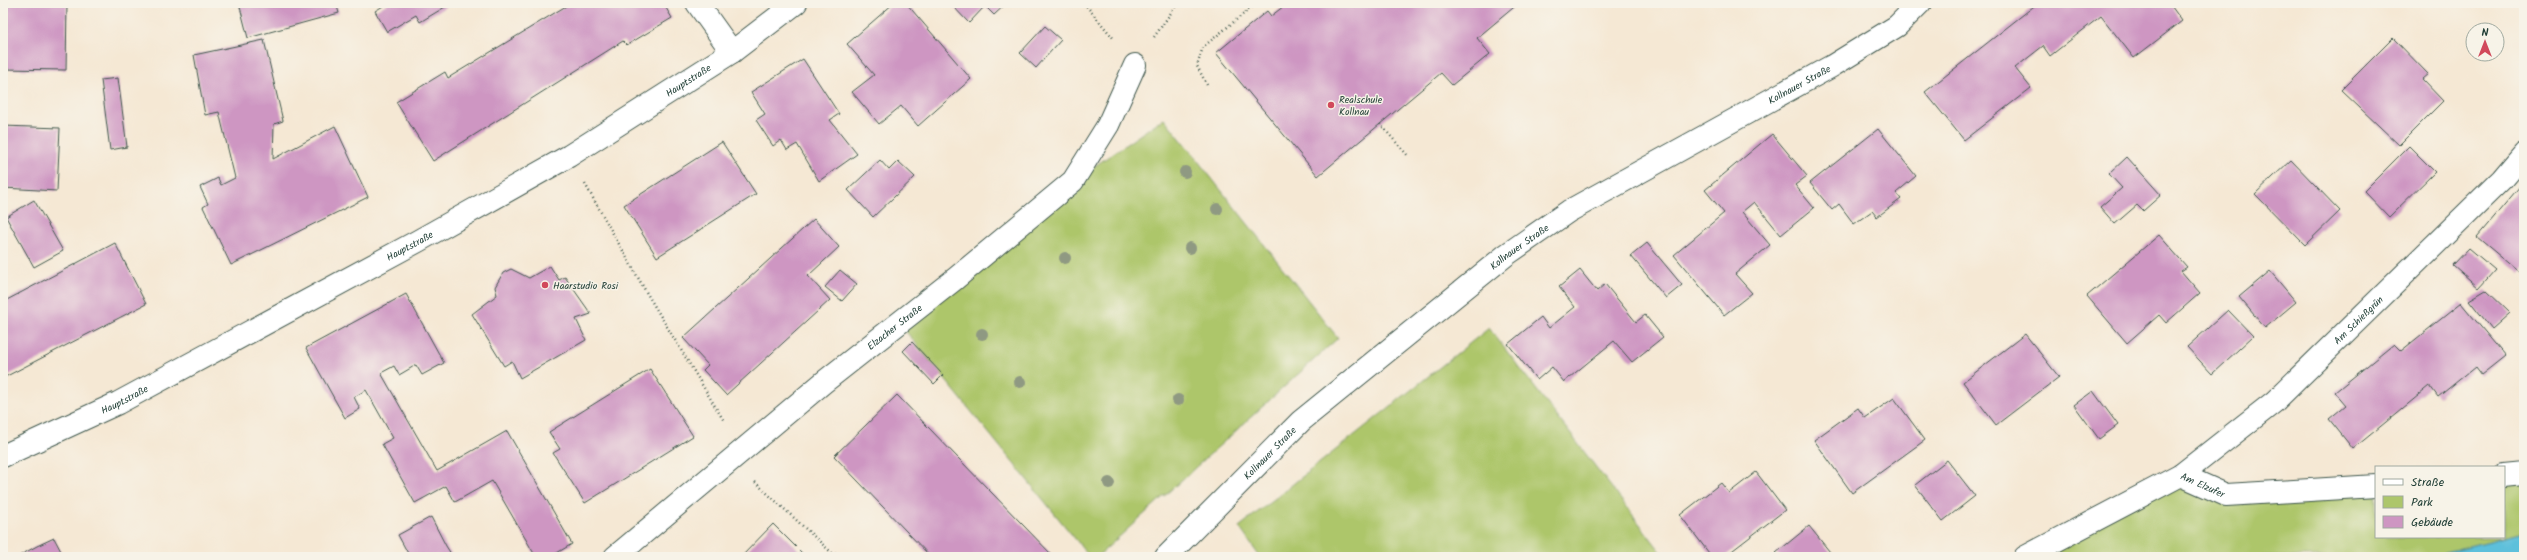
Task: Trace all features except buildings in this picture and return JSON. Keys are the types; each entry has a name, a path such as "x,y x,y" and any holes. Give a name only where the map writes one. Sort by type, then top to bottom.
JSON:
{"street":[{"path":"697,3 732,52"},
{"name":"Hauptstraße","path":"3,456 118,403 418,241 569,156 732,52 796,3"},
{"name":"Kollnauer Straße","path":"1166,557 1301,421 1506,255 1569,211 1832,66 1897,26 1920,3"},
{"name":"Elzacher Straße","path":"615,557 737,455 1073,180 1108,125 1135,65"},
{"name":"Am Schießgrün","path":"2180,475 2274,402 2502,179 2524,153"},
{"path":"2505,476 2524,474"},
{"name":"Am Elzufer","path":"2025,557 2180,475 2226,495 2375,486"}],"path":[{"path":"1207,85 1197,66 1203,47 1257,3"},
{"path":"1380,124 1409,157"},
{"path":"569,156 737,455 832,552 848,557"}],"green space":[{"path":"1164,118 1338,338 1097,557 1090,557 899,323 1073,181"},
{"path":"1489,328 1665,557 1260,557 1239,527"},
{"path":"2524,474 2524,532 2505,537 2505,476"},
{"path":"2181,475 2226,495 2375,486 2375,538 2500,538 2426,557 2025,557"}],"water":[{"path":"2524,532 2524,557 2426,557 2505,538"}],"place":[{"name":"Realschule Kollnau","path":"1331,105"},
{"name":"Haarstudio Rosi","path":"545,285"}]}
